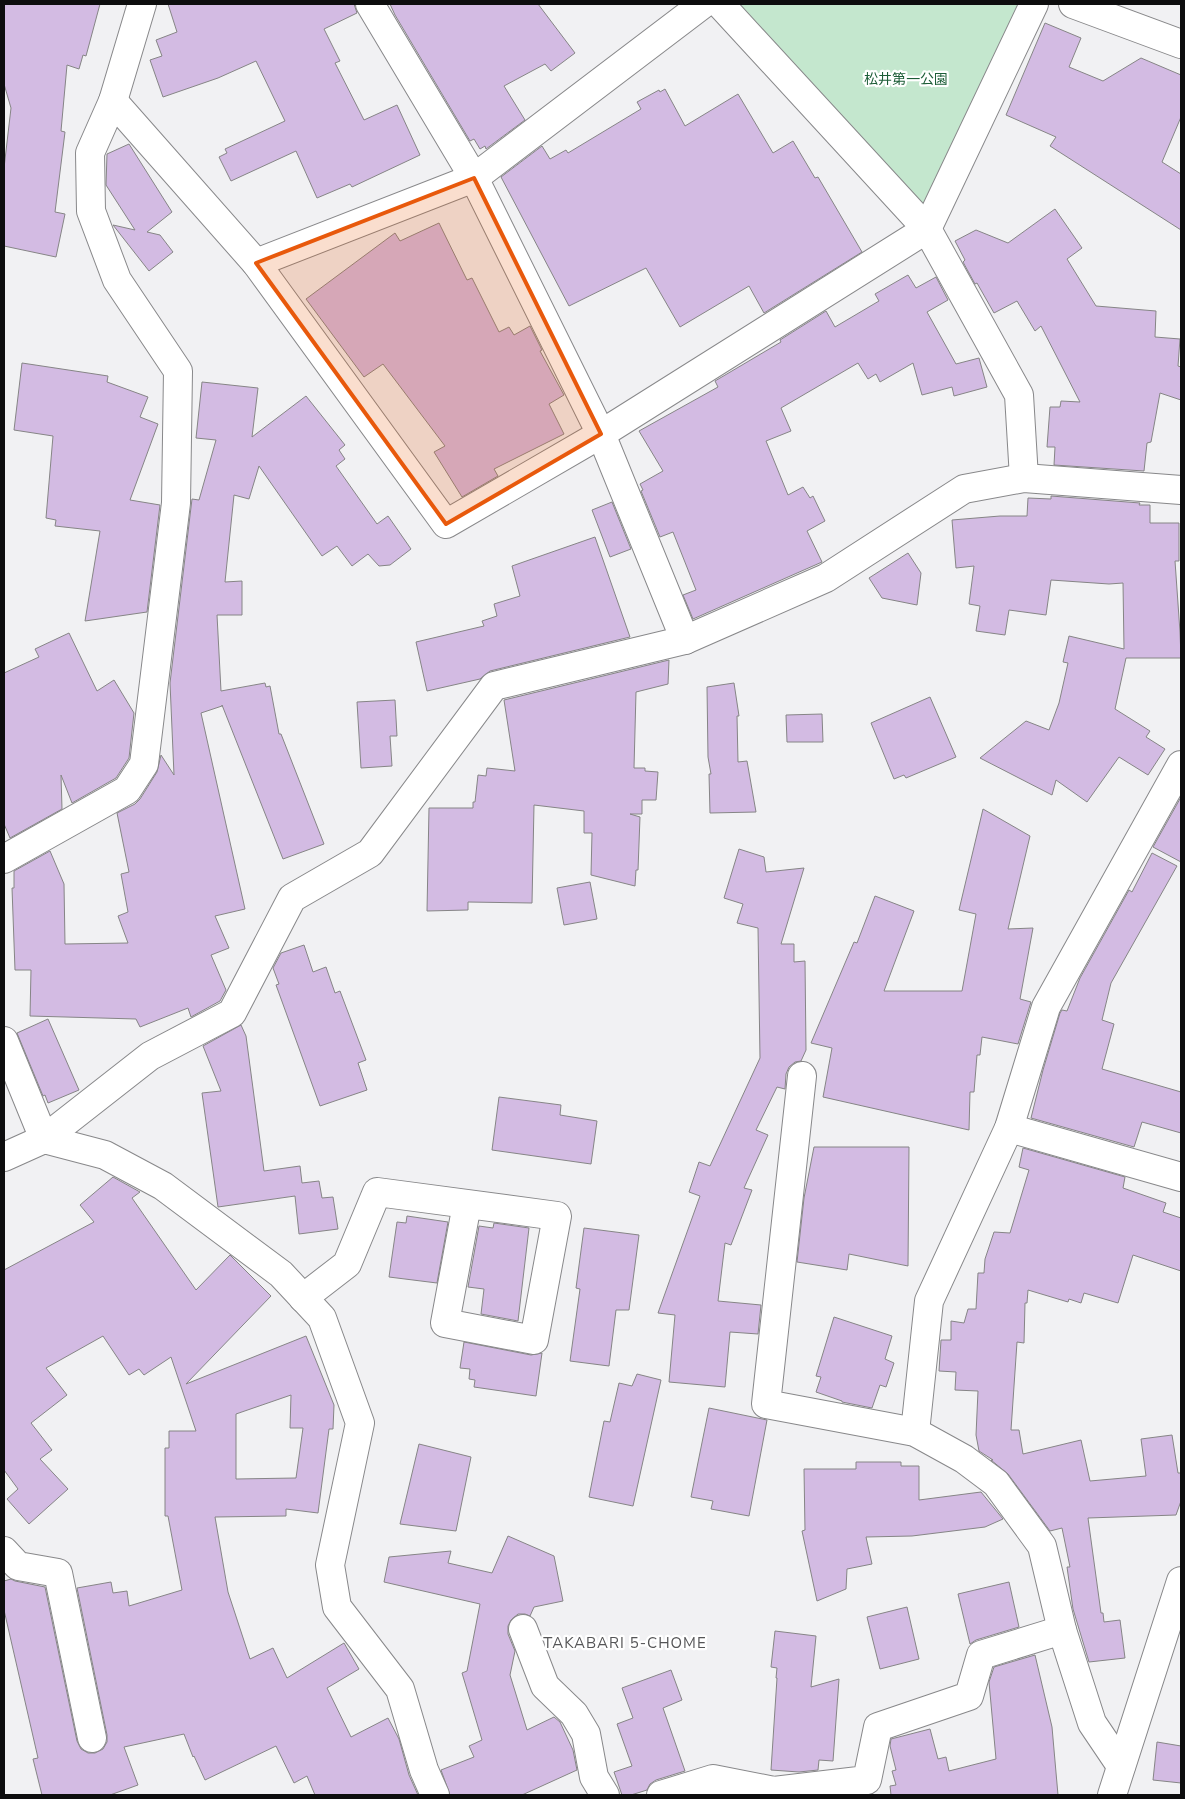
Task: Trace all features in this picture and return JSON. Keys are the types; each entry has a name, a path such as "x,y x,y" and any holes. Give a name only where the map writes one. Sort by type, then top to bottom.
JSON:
{"street":[{"path":"4,859 127,790 144,764 176,503 178,371 117,280 91,211 90,153 113,101 142,4"},
{"path":"370,4 474,178 601,434 685,640"},
{"path":"256,263 474,178 703,4"},
{"path":"720,4 927,228 1019,395 1024,478"},
{"path":"113,101 256,263 446,524 601,434 927,228 1034,4"},
{"path":"1073,4 1181,44"},
{"path":"4,1157 44,1139 150,1056 232,1013 292,898 370,853 494,686 685,640 826,578 964,489 1024,478 1181,490"},
{"path":"915,1432 928,1302 1009,1128 1046,1007 1181,766"},
{"path":"4,1041 44,1139"},
{"path":"802,1076 766,1404 915,1432 964,1459 996,1483 1042,1546 1062,1630 1092,1724 1121,1766"},
{"path":"1009,1128 1181,1177"},
{"path":"44,1139 105,1155 163,1186 281,1274 322,1318 360,1423 330,1565 337,1607 400,1689 424,1770 435,1795"},
{"path":"304,1298 347,1264 377,1192 467,1204 557,1216 534,1340 445,1323 467,1204"},
{"path":"4,1551 18,1566 58,1572 92,1738"},
{"path":"1112,1795 1181,1581"},
{"path":"523,1629 545,1686 574,1714 586,1734 594,1776 605,1795"},
{"path":"661,1795 713,1779 774,1791 867,1780 878,1727 969,1696 981,1655 1062,1630"}],"highlighted area":[{"path":"474,178 601,434 446,524 256,263"}],"green space":[{"name":"松井第一公園","path":"738,4 1025,4 925,212"}],"building":[{"path":"4,4 100,4 86,56 83,55 79,69 67,65 61,131 65,132 55,212 65,214 56,257 4,246 4,168 11,108 4,84"},
{"path":"168,4 354,4 357,13 324,29 340,61 335,63 364,120 397,105 420,155 352,187 350,184 317,198 296,151 231,181 219,157 227,153 225,149 285,121 256,61 218,78 163,97 150,60 162,56 156,40 177,32"},
{"path":"390,4 538,4 575,53 551,71 545,64 504,86 525,120 486,149 485,146 480,149 474,139 470,141"},
{"path":"1045,23 1081,38 1069,67 1103,81 1141,58 1181,75 1181,117 1162,162 1181,174 1181,230 1050,146 1056,137 1006,115"},
{"path":"665,89 685,126 738,94 773,153 793,141 815,178 818,177 862,252 764,313 749,286 680,327 646,268 569,306 501,177 542,146 550,159 566,150 568,153 641,109 637,102 659,90 660,92"},
{"path":"129,144 172,212 147,232 160,235 173,252 149,271 113,225 135,230 106,185 107,154"},
{"path":"1055,209 1082,248 1067,259 1096,306 1156,311 1155,337 1180,339 1178,366 1181,367 1181,400 1160,393 1151,442 1147,443 1144,471 1054,465 1055,447 1047,447 1050,407 1060,407 1061,401 1080,402 1041,326 1035,331 1017,301 994,313 963,262 965,260 955,241 976,230 1008,243"},
{"path":"439,223 467,280 472,278 499,332 509,327 514,335 530,326 542,350 540,351 564,395 549,404 564,434 494,469 498,476 462,497 434,452 445,446 383,364 364,377 306,299 395,233 400,241"},
{"path":"908,275 916,288 936,277 948,300 927,312 956,364 979,358 987,387 954,396 952,387 922,395 913,363 880,382 876,374 868,379 858,363 781,408 791,431 766,441 788,495 803,487 810,498 813,496 825,521 807,531 822,562 693,619 683,595 696,590 673,532 660,537 641,491 643,490 640,484 663,471 639,431 718,387 715,381 781,342 780,340 826,311 835,327 879,301 875,294"},
{"path":"22,363 108,376 107,382 148,397 140,417 158,424 130,500 160,505 147,612 85,621 100,531 55,526 56,520 46,518 53,436 14,430"},
{"path":"202,382 258,388 252,437 306,396 345,445 339,450 345,459 336,466 377,524 388,516 411,549 390,565 379,566 368,554 352,566 337,546 322,556 259,466 249,499 234,495 225,582 242,581 242,615 217,615 221,691 265,683 266,687 270,686 279,734 281,734 324,844 283,859 222,705 201,713 245,909 215,916 229,948 211,955 226,990 220,1001 191,1017 188,1008 140,1027 136,1019 30,1016 31,970 15,970 12,888 14,888 14,871 50,851 64,884 65,944 128,943 118,916 128,912 121,874 129,872 117,813 135,804 140,799 157,772 161,755 174,775 170,683 192,499 199,500 216,440 196,438"},
{"path":"1051,496 1150,505 1150,523 1179,523 1179,561 1175,561 1181,658 1126,658 1115,709 1150,731 1146,737 1165,749 1148,775 1119,757 1087,802 1056,780 1052,795 980,758 1026,721 1049,730 1059,703 1068,663 1063,662 1069,636 1124,649 1123,583 1109,584 1051,580 1046,615 1009,610 1005,635 976,631 980,606 969,604 974,566 956,568 952,520 1027,516 1028,498 1051,499"},
{"path":"612,502 631,549 610,557 592,510"},
{"path":"595,537 630,637 490,671 480,679 427,691 416,642 484,626 482,621 497,616 494,604 520,596 512,566"},
{"path":"908,553 921,573 917,605 882,598 869,578"},
{"path":"69,633 97,691 114,680 134,713 129,758 116,778 72,803 61,775 62,809 10,838 4,824 4,673 39,657 35,649"},
{"path":"669,660 668,684 636,692 634,768 645,768 645,771 658,772 656,800 642,800 642,814 630,814 640,817 638,870 636,870 635,886 591,875 592,833 584,833 584,811 534,805 532,903 468,902 468,910 427,911 429,808 473,808 478,775 486,776 487,768 515,771 504,700"},
{"path":"734,683 739,716 737,716 738,762 747,761 756,812 710,813 709,774 711,774 708,757 707,687"},
{"path":"930,697 956,757 906,778 904,775 894,779 871,723"},
{"path":"395,700 397,736 390,736 392,766 361,768 357,702"},
{"path":"822,714 823,742 787,742 786,715"},
{"path":"1181,797 1181,862 1153,847"},
{"path":"983,809 1030,836 1008,929 1033,928 1020,999 1031,1002 1018,1044 982,1037 980,1055 977,1055 974,1092 970,1092 969,1130 823,1097 832,1048 811,1043 854,942 857,943 875,896 914,911 884,991 962,991 976,914 959,910"},
{"path":"739,849 764,857 766,872 804,868 781,944 794,944 794,962 805,961 806,1050 801,1061 795,1062 789,1067 786,1074 785,1089 777,1087 756,1130 768,1135 744,1188 752,1190 731,1245 725,1243 718,1301 761,1305 758,1334 730,1332 725,1387 669,1382 675,1315 658,1313 700,1196 689,1192 699,1162 710,1166 760,1058 758,928 737,923 743,904 724,898"},
{"path":"1152,853 1177,866 1111,983 1102,1020 1114,1024 1102,1069 1181,1092 1181,1133 1142,1122 1134,1147 1031,1118 1060,1013 1062,1010 1067,1011 1080,978 1129,890 1132,892"},
{"path":"590,882 597,919 564,925 557,888"},
{"path":"304,945 313,972 326,967 335,993 340,991 366,1060 358,1063 367,1090 320,1106 276,985 279,984 273,968 281,953"},
{"path":"48,1019 79,1090 48,1103 45,1095 43,1096 17,1033"},
{"path":"241,1025 246,1036 264,1171 300,1166 302,1183 319,1181 322,1198 333,1197 338,1229 299,1234 295,1196 218,1207 202,1093 221,1091 203,1046"},
{"path":"499,1097 561,1105 560,1115 597,1121 591,1164 492,1150"},
{"path":"814,1147 909,1147 908,1266 849,1254 847,1270 797,1262 804,1198"},
{"path":"1023,1148 1125,1177 1123,1188 1166,1203 1163,1212 1181,1218 1181,1271 1133,1255 1118,1303 1084,1293 1081,1303 1069,1299 1068,1302 1028,1290 1027,1303 1025,1303 1024,1343 1017,1342 1011,1430 1019,1430 1023,1454 1081,1440 1090,1481 1146,1476 1141,1439 1172,1435 1178,1473 1181,1473 1181,1501 1176,1515 1088,1518 1101,1613 1103,1613 1104,1622 1120,1620 1125,1658 1089,1662 1073,1609 1067,1567 1070,1567 1062,1528 1050,1531 1008,1474 991,1460 993,1460 979,1451 976,1435 978,1391 955,1390 956,1372 939,1371 941,1340 951,1340 951,1321 964,1323 968,1309 976,1309 978,1273 984,1273 985,1259 994,1232 1010,1233 1029,1170 1019,1167"},
{"path":"113,1177 140,1192 132,1198 196,1290 230,1255 271,1296 186,1384 306,1336 334,1405 333,1429 329,1429 318,1513 286,1509 286,1516 215,1517 228,1592 250,1659 273,1648 287,1678 344,1643 359,1669 327,1688 351,1737 388,1718 399,1739 409,1775 418,1795 315,1795 307,1776 294,1783 276,1746 205,1780 184,1734 124,1747 138,1785 110,1795 42,1795 33,1759 38,1758 4,1610 4,1581 11,1579 45,1587 77,1741 81,1749 88,1753 95,1753 103,1749 107,1742 107,1735 77,1588 111,1582 113,1593 127,1591 129,1606 182,1590 168,1516 165,1516 165,1448 169,1448 169,1431 196,1431 171,1357 144,1375 139,1369 129,1375 103,1336 46,1368 67,1395 31,1423 52,1450 40,1459 68,1489 29,1524 7,1499 18,1489 4,1470 4,1270 94,1222 80,1205","holes":["291,1395 290,1428 303,1428 296,1478 236,1479 236,1414"]},
{"path":"407,1216 448,1222 437,1283 389,1277 397,1222 406,1223"},
{"path":"494,1223 529,1228 518,1321 481,1314 484,1289 468,1287 479,1226 493,1228"},
{"path":"584,1228 639,1235 629,1310 616,1310 609,1366 570,1361 580,1289 576,1288"},
{"path":"834,1317 892,1336 885,1359 894,1363 886,1387 880,1385 872,1408 842,1402 816,1392 821,1377 816,1376"},
{"path":"464,1342 531,1355 542,1353 536,1396 474,1387 475,1380 469,1379 470,1369 460,1368"},
{"path":"637,1374 661,1380 633,1506 589,1497 604,1421 610,1422 619,1383 632,1386"},
{"path":"709,1408 767,1420 749,1516 711,1509 713,1501 691,1497"},
{"path":"419,1444 471,1457 456,1531 400,1524"},
{"path":"856,1462 901,1462 901,1466 919,1466 919,1500 981,1492 1003,1519 985,1527 912,1536 866,1537 872,1564 847,1569 846,1589 817,1601 802,1531 805,1530 804,1469 856,1469"},
{"path":"508,1536 554,1556 563,1601 534,1607 530,1616 518,1614 511,1620 508,1626 508,1634 515,1651 510,1675 527,1730 554,1717 560,1722 573,1750 577,1770 522,1795 450,1795 441,1770 474,1757 469,1746 482,1740 462,1673 467,1671 480,1604 384,1582 389,1557 451,1551 448,1563 492,1573"},
{"path":"1009,1582 1019,1627 976,1640 970,1644 958,1594"},
{"path":"907,1607 919,1659 880,1669 867,1617"},
{"path":"775,1631 816,1636 811,1687 839,1679 833,1761 819,1760 818,1770 799,1772 771,1770 777,1678 777,1668 771,1667"},
{"path":"1035,1655 1052,1727 1058,1795 891,1795 890,1786 896,1785 892,1771 896,1770 890,1746 891,1739 930,1729 938,1759 946,1757 949,1771 996,1759 989,1682 994,1667"},
{"path":"671,1670 682,1700 663,1708 685,1771 656,1780 650,1784 647,1790 631,1795 622,1795 614,1772 632,1766 617,1724 633,1718 622,1688"},
{"path":"1157,1742 1181,1746 1181,1783 1153,1780"}],"district":[{"name":"TAKABARI 5-CHOME","path":"625,1643"}]}
